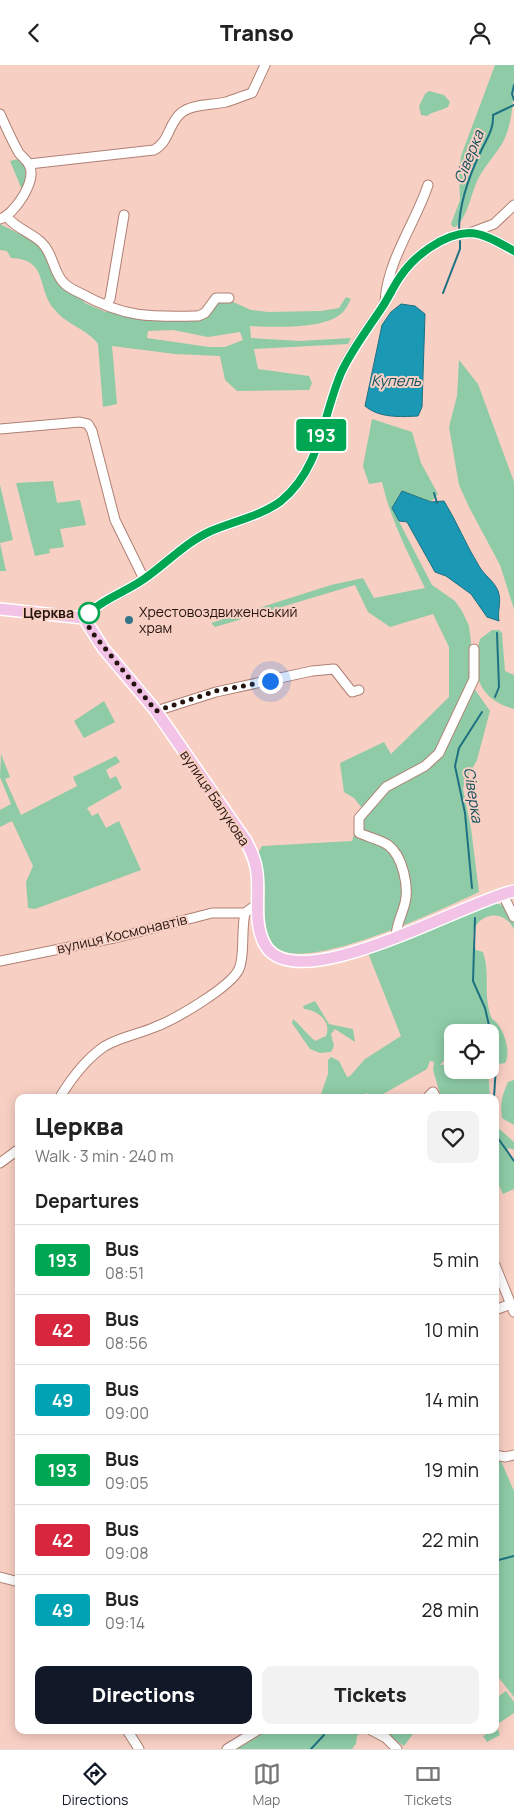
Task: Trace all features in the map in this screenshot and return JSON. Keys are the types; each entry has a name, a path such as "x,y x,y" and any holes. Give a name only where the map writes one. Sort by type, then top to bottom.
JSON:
{"main road":[{"path":"0,609 84,618"},
{"name":"вулиця Балукова","path":"84,618 103,648 156,711 246,841 253,855 257,874 256,905 261,934 267,947 276,957 293,962 309,962 350,954 509,892"}],"street":[{"path":"29,164 154,150 166,141 181,113 190,109 226,102 252,93 265,65"},
{"path":"0,114 20,154 29,164 32,172 18,204 4,218 41,242 50,254 62,282 106,305 146,317 198,316 204,313 216,298 229,298"},
{"path":"384,304 386,282 428,185"},
{"path":"84,618 96,606 144,579 192,541 210,531 266,510 280,501 295,487 314,458 328,408 342,373 400,277 418,257 444,240 494,224 514,205"},
{"path":"106,305 110,299 124,215"},
{"path":"470,233 494,240 514,251"},
{"path":"0,429 80,422 88,424 92,431 115,520 144,579"},
{"path":"396,937 396,929 406,901 405,880 397,857 389,845 359,833 358,818 386,787 425,766 440,753 474,679 474,649"},
{"path":"156,711 216,691 327,669 336,670 352,692 359,690"},
{"path":"509,892 504,897 514,917"},
{"path":"62,1094 68,1083 105,1046 156,1027 180,1015 223,986 239,971 243,947 241,930 245,913 256,905"},
{"name":"вулиця Космонавтів","path":"0,961 119,937 212,913 245,913"},
{"path":"0,1163 15,1152"},
{"path":"499,1275 512,1308 499,1310"},
{"path":"499,1456 514,1455"},
{"path":"0,1577 15,1581"},
{"path":"130,1734 139,1749"},
{"path":"227,1749 251,1734"},
{"path":"380,1734 386,1737 395,1748"}],"green space":[{"path":"495,65 514,65 514,85 509,126 502,144 475,185 464,216 456,227 453,227 451,224 460,200 459,173 461,156"},
{"path":"429,91 444,95 450,102 448,107 427,116 421,115 419,106 425,94"},
{"path":"18,159 25,169 22,190 10,161"},
{"path":"0,224 39,244 53,268 85,303 106,312 109,310 198,318 214,302 231,301 251,310 268,312 321,311 339,308 346,297 351,299 343,312 335,318 312,325 250,326 251,338 300,341 351,338 348,344 254,349 258,369 309,376 312,383 309,390 237,391 225,380 220,356 175,354 112,346 117,404 103,407 98,344 88,334 65,320 55,310 45,293 37,269 23,260 11,258 7,251 0,250","holes":["173,330 208,337 240,332 243,340 225,347 209,347 147,338 148,331"]},
{"path":"459,360 478,384 514,482 514,609 500,565 459,485 449,427 457,396"},
{"path":"372,419 412,432 421,463 438,494 431,502 402,491 392,508 432,585 455,601 462,611 469,626 471,642 469,671 471,684 490,711 477,760 465,781 463,789 471,828 479,892 377,935 317,952 293,953 277,948 271,942 268,934 265,915 265,887 258,853 262,846 352,841 362,808 354,798 344,792 340,763 384,742 391,754 449,697 449,647 433,614 390,627 368,612 355,585 215,627 211,623 331,585 363,578 374,598 425,588 395,523 382,482 369,484 363,466"},
{"path":"53,481 57,503 80,500 86,525 60,529 64,547 49,549 50,553 35,556 16,483"},
{"path":"0,485 13,540 0,543"},
{"path":"0,543 6,571 0,571"},
{"path":"492,630 499,630 502,633 505,671 514,675 514,709 492,699 485,692 477,674 476,663 480,639"},
{"path":"104,701 115,722 84,738 74,721"},
{"path":"1,754 10,777 5,779 21,815 77,786 73,777 116,756 120,762 106,770 110,779 116,776 122,788 87,808 92,816 98,813 106,828 119,821 141,870 35,909 28,908 26,882 33,866 12,821 0,827 0,810 11,804 0,777"},
{"path":"496,903 505,906 514,921 514,929 500,916 484,918 478,923 474,931 473,940 476,950 483,952 489,1010 492,1019 498,1024 444,1024 444,1061 440,1065 444,1065 444,1079 489,1079 490,1094 440,1094 433,1070 434,1062 430,1061 427,1069 383,1094 321,1094 328,1074 328,1060 331,1057 339,1061 347,1077 365,1059 401,1036 368,953"},
{"path":"315,1001 329,1024 353,1029 355,1042 335,1029 331,1034 334,1046 331,1052 320,1053 310,1049 292,1023 293,1019 315,1041 326,1036 327,1026 319,1014 304,1009 303,1006"},
{"path":"499,1026 507,1046 505,1063 499,1064"},
{"path":"514,1080 514,1125 502,1118 501,1104 508,1082"},
{"path":"499,1129 514,1142 514,1150 509,1148 506,1152 514,1161 514,1189 503,1194 499,1186"},
{"path":"499,1460 514,1491 514,1697 499,1678"},
{"path":"506,1691 514,1702 514,1713 499,1723 499,1696"},
{"path":"499,1732 500,1735 487,1742 483,1736"},
{"path":"257,1734 359,1734 356,1744 352,1749 232,1749"},
{"path":"386,1734 413,1734 404,1746"}],"water":[{"name":"Купель","path":"401,304 415,306 425,314 422,407 418,416 383,415 365,406 382,325 391,312"},
{"path":"402,491 431,502 444,501 479,566 497,588 500,599 499,621 487,617 471,594 446,576 435,572 407,522 399,521 392,508"}],"waterway":[{"name":"Сіверка","path":"514,85 512,94 514,100"},
{"name":"Сіверка","path":"459,230 459,220 466,189 491,129 493,115 514,105"},
{"name":"Сіверка","path":"443,293 460,249 460,241"},
{"name":"Сіверка","path":"434,493 437,503"},
{"name":"Сіверка","path":"495,697 499,687 497,633"},
{"name":"Сіверка","path":"472,888 465,813 455,766 459,748 482,712"},
{"name":"Сіверка","path":"475,918 473,981 485,1008 494,1047 496,1066 494,1094"},
{"name":"Сіверка","path":"499,1140 514,1161"},
{"name":"Сіверка","path":"499,1560 514,1556"},
{"name":"Сіверка","path":"311,1749 324,1735"}],"bus line":[{"name":"193","path":"84,618 96,606 144,579 192,541 210,531 266,510 280,501 295,487 306,473 314,458 328,408 348,361 400,277 418,257 444,240 470,233 494,240 514,251"}],"place":[{"name":"Церква","path":"89,613"},
{"name":"Хрестовоздвиженський храм","path":"129,620"}],"route":[{"path":"89,613 84,618 91,631 111,658 156,711 204,697 216,691 270,681"}]}
